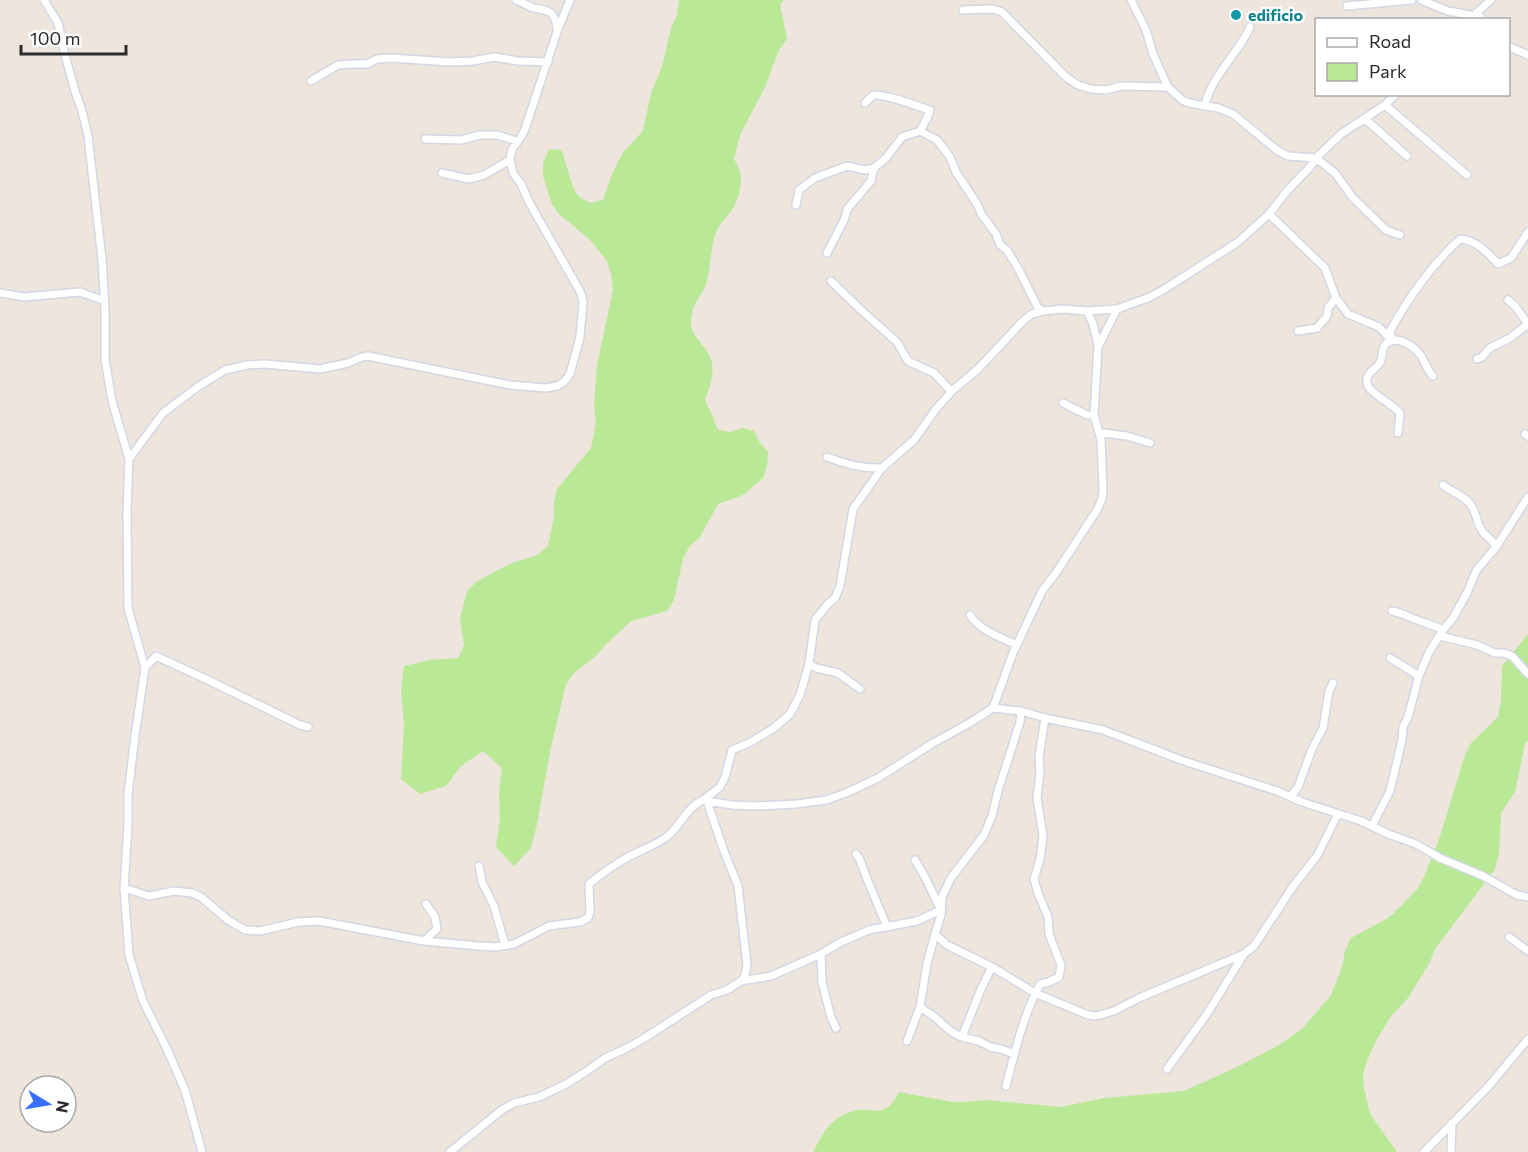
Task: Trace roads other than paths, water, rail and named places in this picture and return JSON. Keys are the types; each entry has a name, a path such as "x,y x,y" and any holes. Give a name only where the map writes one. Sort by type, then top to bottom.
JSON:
{"street":[{"path":"44,0 58,23 88,136 102,259 108,384 129,459 128,608 145,668 128,794 124,888 129,955 143,1001 185,1090 202,1152"},
{"path":"516,0 546,10 556,20 558,29"},
{"path":"129,459 163,413 225,370 248,365 265,364 320,369 368,356 510,385 546,388 564,382 570,374 580,337 583,302 581,293 513,173 510,160 512,149 525,129 570,0"},
{"path":"1131,0 1146,30 1153,54 1168,87 1182,100 1218,108 1233,114 1278,151 1288,156 1316,158 1335,173 1353,198 1386,230 1400,235"},
{"path":"1347,6 1412,0"},
{"path":"1421,0 1472,18 1491,0"},
{"path":"963,10 993,9 1002,12 1066,77 1078,85 1090,89 1106,90 1121,86 1168,87"},
{"path":"1205,106 1218,76 1245,38 1250,27"},
{"path":"1510,46 1528,55"},
{"path":"311,81 338,65 368,64 377,59 450,62 494,57 548,63"},
{"path":"796,204 799,190 815,178 847,166 865,170 874,168 886,158 902,137 920,131 930,110 885,95 873,95 866,102"},
{"path":"705,801 720,787 732,750 774,728 790,714 800,695 809,664 815,620 835,598 840,586 853,509 882,468 914,440 953,390 978,369 1032,314 1043,310 1117,309 1163,290 1238,242 1269,214 1316,158 1341,134 1385,105 1394,96"},
{"path":"1385,105 1467,175"},
{"path":"1365,119 1407,156"},
{"path":"920,131 937,140 950,157 956,172 996,234 1000,245 1007,250 1019,270 1037,306 1043,310"},
{"path":"425,139 461,140 480,135 497,135 518,141"},
{"path":"442,172 469,179 484,175 510,160"},
{"path":"827,253 848,208 871,181 874,168"},
{"path":"1269,214 1325,268 1336,298 1348,314 1379,327 1392,340"},
{"path":"1392,340 1390,332 1399,314 1429,273 1460,239 1468,240 1488,252 1498,264 1511,258 1528,232"},
{"path":"831,281 897,342 908,361 934,373 948,388 953,390"},
{"path":"0,293 24,297 80,292 105,301"},
{"path":"1298,331 1317,328 1328,316 1328,308 1336,298"},
{"path":"1477,359 1528,324 1508,300"},
{"path":"1098,346 1117,309"},
{"path":"124,888 149,896 174,891 192,893 201,897 228,920 245,930 260,931 298,922 319,921 424,941 496,947 514,944 549,926 580,922 588,918 590,912 589,884 600,874 628,857 660,842 671,833 696,803 705,801 755,806 826,800 878,778 933,743 980,717 993,708 1017,645 1042,591 1056,573 1102,499 1101,440 1094,415 1098,346 1087,310"},
{"path":"1398,433 1400,413 1371,391 1367,385 1369,373 1380,363 1383,347 1392,340 1400,340 1416,350 1433,375"},
{"path":"1063,404 1087,415 1094,415"},
{"path":"1101,440 1104,433 1127,436 1150,443"},
{"path":"827,457 846,464 882,468"},
{"path":"1443,485 1470,503 1481,529 1496,547"},
{"path":"1372,826 1390,791 1403,727 1429,652 1453,618 1476,571 1496,547 1528,497"},
{"path":"1392,611 1404,613 1418,621 1432,625 1441,633 1512,656 1528,674"},
{"path":"970,615 971,619 987,630 1017,645"},
{"path":"145,668 156,656 308,727"},
{"path":"1390,658 1419,676"},
{"path":"809,664 838,673 860,689"},
{"path":"1291,796 1298,787 1312,749 1323,728 1329,691 1333,683"},
{"path":"993,708 1021,711 1103,730 1184,761 1291,796 1416,844 1517,895 1528,897"},
{"path":"908,1041 920,1007 942,897 951,878 984,835 992,816 1020,722 1021,711"},
{"path":"1006,1086 1022,1028 1035,993 1040,984 1059,976 1061,965 1049,934 1048,917 1034,879 1043,836 1037,798 1039,757 1045,718"},
{"path":"450,1152 503,1109 566,1084 605,1058 643,1039 711,995 727,990 745,976 747,965 738,886 705,801"},
{"path":"935,934 948,945 992,967 1035,993 1088,1015 1096,1016 1114,1011 1139,998 1244,954 1254,946 1294,885 1317,856 1338,814"},
{"path":"856,854 887,927"},
{"path":"915,860 941,910"},
{"path":"478,866 482,882 494,906 505,945"},
{"path":"424,941 437,929 435,917 426,904"},
{"path":"741,981 771,976 868,930 917,921 941,910"},
{"path":"1509,937 1528,951"},
{"path":"821,954 822,982 836,1028"},
{"path":"1167,1069 1207,1014 1244,954"},
{"path":"962,1037 992,967"},
{"path":"920,1007 937,1018 954,1034 1014,1054"},
{"path":"1424,1152 1488,1087 1528,1039"},
{"path":"1452,1123 1452,1152"}],"place":[{"name":"edificio","path":"1236,15"}]}
